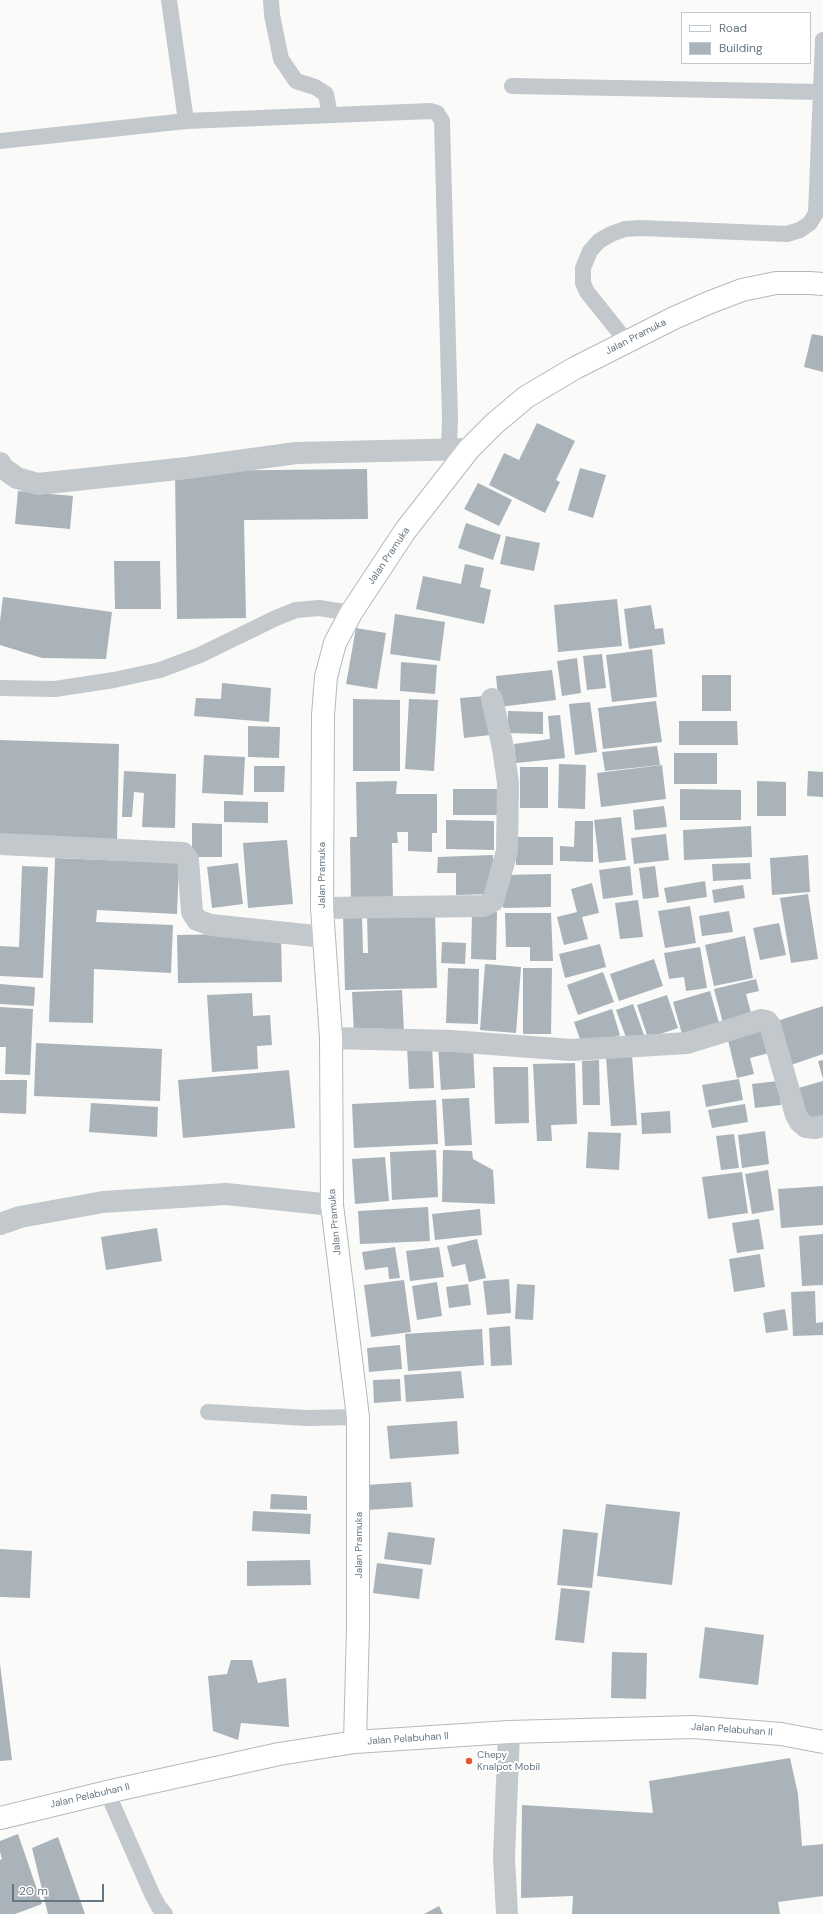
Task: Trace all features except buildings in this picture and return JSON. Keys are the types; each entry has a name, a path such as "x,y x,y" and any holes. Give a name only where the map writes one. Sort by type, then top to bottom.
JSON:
{"street":[{"name":"Jalan Pramuka","path":"355,1742 358,1619 358,1417 332,1205 331,1038 322,908 323,714 326,677 335,643 351,613 459,449 494,424 526,397 575,368 674,318 742,290 776,283 823,284"},
{"path":"0,462 3,468 17,478 38,484 187,468 296,453 459,449"},
{"path":"322,908 484,906 493,901 507,851 508,783 503,748 492,699"},
{"path":"0,844 183,853 188,860 192,912 197,920 211,925 324,937"},
{"path":"331,1038 451,1041 570,1050 687,1043 761,1020 767,1021 770,1025 796,1115 800,1122 811,1127 823,1126"},
{"path":"0,1224 20,1217 103,1202 226,1194 332,1205"},
{"name":"Jalan Pelabuhan II","path":"0,1818 107,1792 279,1754 355,1742 509,1732 693,1727 781,1734 823,1742"},
{"path":"507,1914 504,1858 509,1732"}],"lane":[{"path":"170,0 186,121"},
{"path":"271,0 272,15 281,60 296,81 315,87 326,94 330,115"},
{"path":"627,342 587,292 583,283 583,268 590,251 599,241 611,234 625,229 640,228 787,234 800,230 810,223 816,213 823,40"},
{"path":"512,86 822,92"},
{"path":"0,141 186,121 431,111 437,113 442,121 450,419 459,449"},
{"path":"0,688 55,689 114,680 160,670 200,655 276,618 296,610 319,608 351,613"},
{"path":"208,1412 307,1418 358,1417"},
{"path":"107,1792 158,1907 165,1914"}],"place":[{"name":"Chepy Knalpot Mobil","path":"469,1761"}]}
